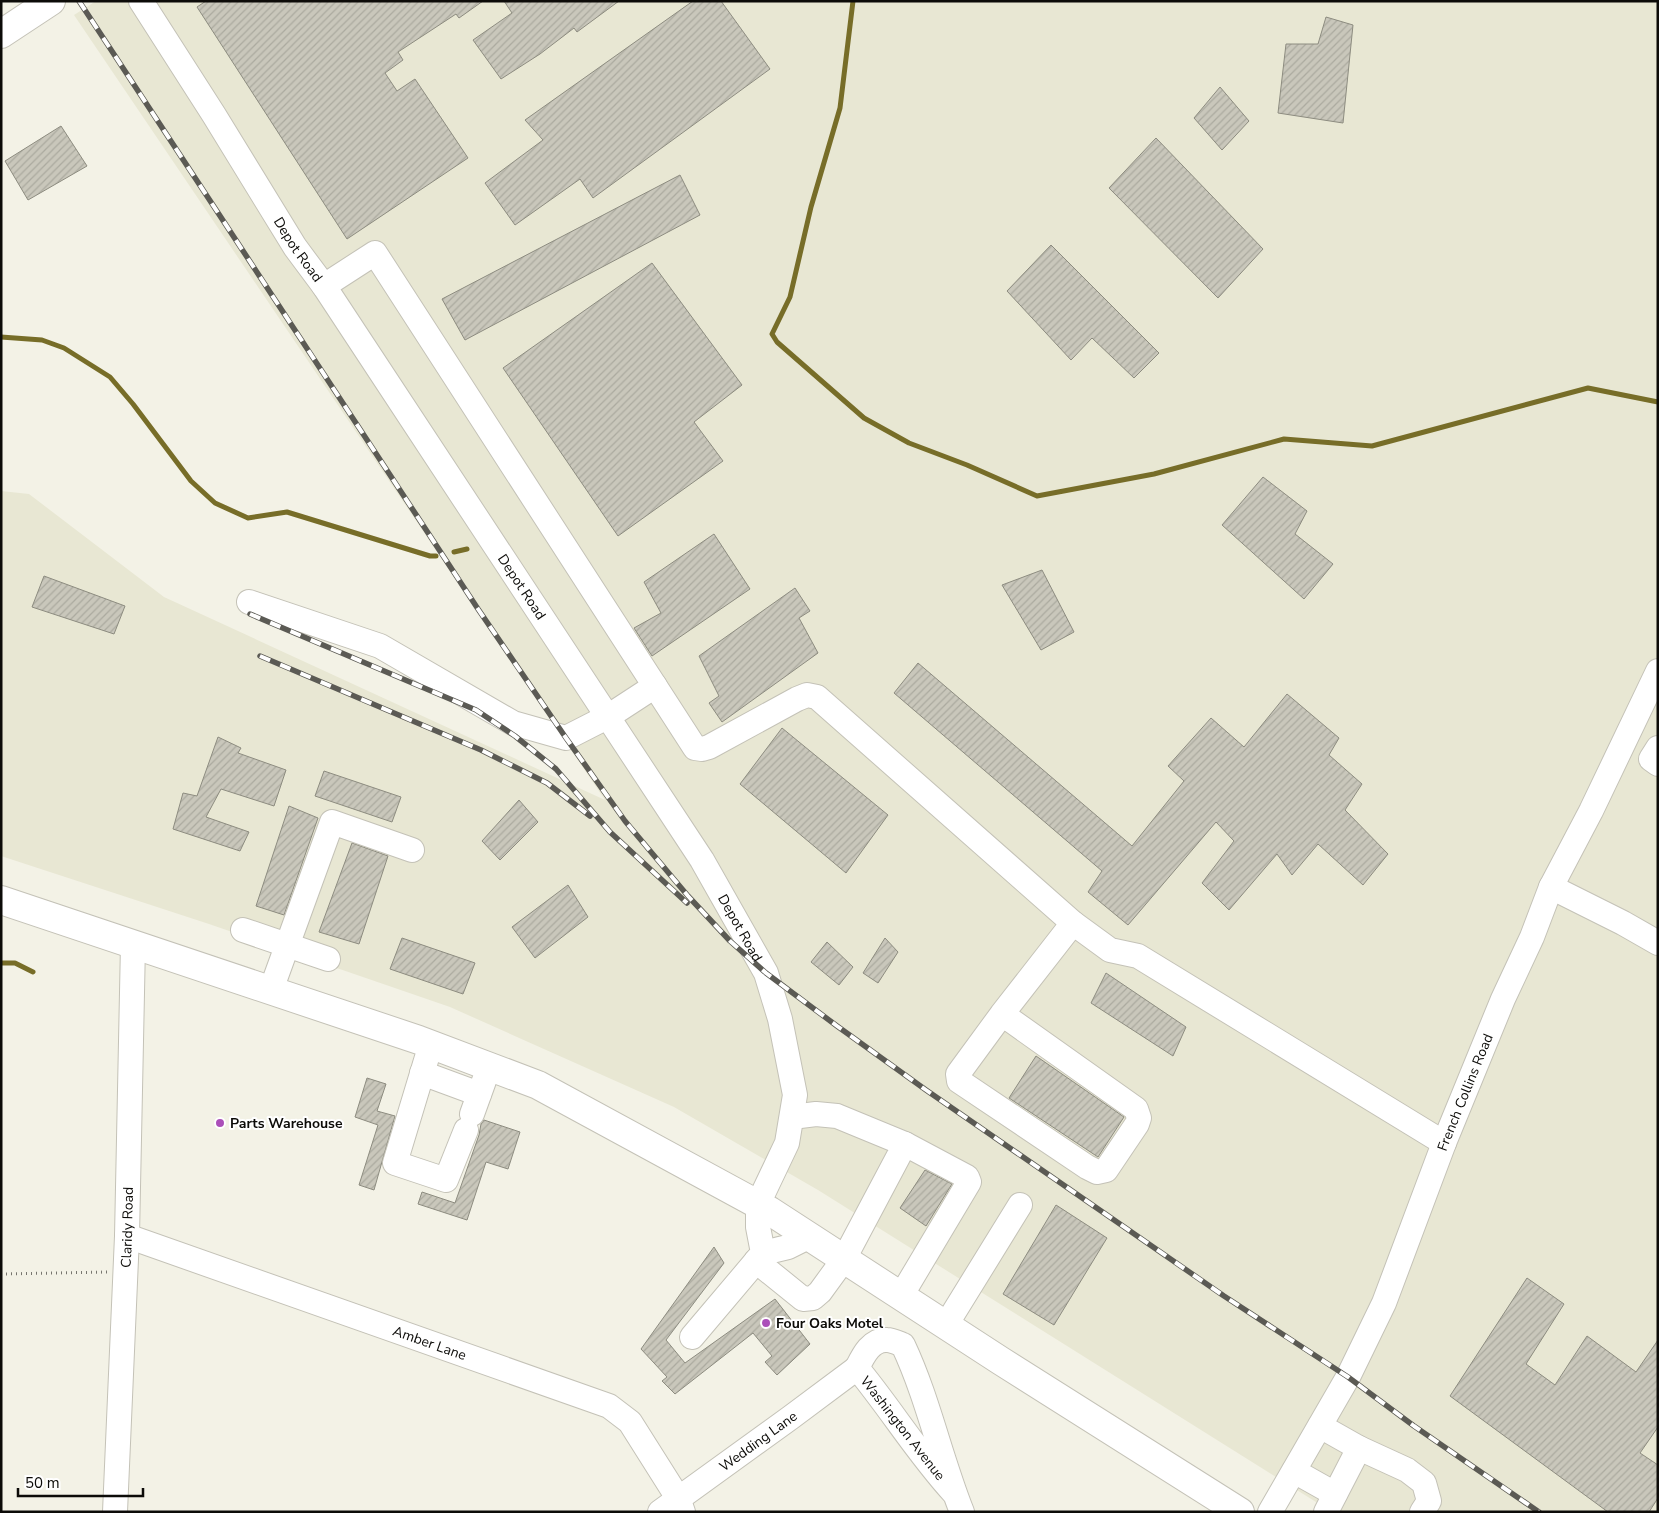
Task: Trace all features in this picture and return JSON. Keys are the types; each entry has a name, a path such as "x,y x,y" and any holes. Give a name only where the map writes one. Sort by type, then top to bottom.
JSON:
{"main road":[{"path":"1,34 51,1"},
{"path":"1,900 431,1044 538,1085 658,1148 758,1204 1240,1512"}],"street":[{"name":"Depot Road","path":"141,1 295,247 324,286 609,716 702,860 766,973 780,1020 795,1095 787,1143 758,1204"},
{"path":"324,286 375,253 695,748 702,749 797,699 808,695 817,697 1073,923 1110,950 1138,956 1444,1144"},
{"path":"249,602 380,646 513,723 566,738 609,716 655,686"},
{"name":"French Collins Road","path":"1270,1512 1348,1377 1384,1303 1444,1144 1503,999 1532,937 1551,887 1655,681"},
{"path":"1658,748 1651,759 1658,764"},
{"path":"271,990 332,822 412,850"},
{"path":"1551,887 1658,942"},
{"path":"1002,1014 1136,1110 1139,1118 1137,1124 1106,1170 1097,1172 1087,1167 959,1081 958,1074 1002,1014 1073,923"},
{"path":"243,930 328,959"},
{"name":"Claridy Road","path":"115,1512 128,1236 133,944"},
{"path":"431,1044 395,1163 446,1180 489,1066"},
{"path":"422,1072 472,1113"},
{"path":"792,1117 816,1114 837,1116 905,1144 967,1178 969,1182 901,1296"},
{"path":"758,1204 759,1257 803,1299 813,1298 820,1292 844,1259 905,1144"},
{"path":"946,1325 1020,1205"},
{"name":"Amber Lane","path":"128,1236 609,1406 630,1422 674,1507"},
{"path":"692,1337 759,1257 810,1236"},
{"name":"Washington Avenue","path":"887,1340 903,1345 921,1390 958,1502 877,1392 857,1368 863,1355 874,1343 887,1340"},
{"name":"Wedding Lane","path":"674,1507 857,1368"},
{"path":"1320,1426 1360,1448 1407,1470 1424,1483 1429,1501 1422,1512"},
{"path":"1294,1471 1330,1503 1360,1448"}],"path":[{"path":"1,1274 126,1272"}],"shaded area":[{"path":"96,1 1658,1 1658,1512 1332,1512 818,1190 674,1107 450,1007 209,924 1,856 1,491 29,494 164,597 605,800 74,15"}],"building":[{"path":"206,1 483,1 459,18 456,14 398,52 403,60 385,73 397,91 415,79 468,158 347,239 197,7"},
{"path":"504,1 619,1 577,32 574,28 540,54 501,79 473,40 512,13"},
{"path":"693,1 721,1 770,69 593,198 580,179 515,225 485,183 543,140 525,120"},
{"path":"1326,17 1353,25 1343,123 1278,113 1286,44 1318,44"},
{"path":"1220,87 1249,121 1222,150 1194,118"},
{"path":"61,126 87,166 28,200 5,161"},
{"path":"1156,138 1263,249 1218,298 1109,188"},
{"path":"680,175 700,215 465,340 442,299"},
{"path":"1051,245 1159,353 1134,378 1092,338 1071,360 1007,291"},
{"path":"652,263 742,385 694,422 723,461 618,536 503,368"},
{"path":"1263,477 1307,511 1295,534 1333,564 1304,599 1222,525"},
{"path":"714,534 750,589 652,656 634,628 661,613 644,582"},
{"path":"1042,570 1074,632 1041,650 1002,585"},
{"path":"44,576 125,606 114,634 32,607"},
{"path":"795,588 810,611 799,618 818,653 722,722 709,703 719,696 699,656"},
{"path":"918,663 1132,846 1184,781 1168,766 1211,718 1244,747 1287,694 1339,738 1329,755 1362,784 1345,810 1388,854 1363,885 1318,844 1292,875 1277,854 1229,910 1202,883 1234,841 1216,822 1128,925 1088,892 1102,871 894,693"},
{"path":"782,728 888,815 846,873 740,784"},
{"path":"218,737 241,748 238,753 286,770 274,806 221,789 206,817 249,832 240,851 173,829 183,793 197,796"},
{"path":"324,771 401,797 392,822 315,796"},
{"path":"519,800 538,822 500,860 482,841"},
{"path":"289,806 318,818 284,915 256,906"},
{"path":"352,843 388,856 359,944 319,932"},
{"path":"568,885 588,917 535,958 512,927"},
{"path":"402,938 475,963 463,994 390,969"},
{"path":"885,938 898,952 878,983 863,973"},
{"path":"827,942 853,967 839,985 811,962"},
{"path":"1106,973 1186,1027 1173,1056 1091,1003"},
{"path":"1036,1056 1124,1117 1098,1157 1009,1098"},
{"path":"367,1078 386,1084 377,1111 395,1116 374,1190 359,1185 378,1125 355,1117"},
{"path":"484,1120 520,1132 508,1169 486,1162 467,1220 418,1204 422,1192 455,1203 479,1135 481,1124"},
{"path":"925,1170 952,1184 926,1226 900,1208"},
{"path":"1056,1205 1107,1238 1054,1325 1003,1294"},
{"name":"Four Oaks Motel","path":"714,1247 724,1263 666,1340 685,1363 775,1299 810,1344 777,1375 765,1362 772,1356 753,1333 675,1394 662,1381 667,1377 641,1349"},
{"path":"1527,1278 1564,1304 1526,1364 1555,1385 1587,1336 1636,1372 1658,1340 1658,1427 1640,1453 1658,1465 1658,1498 1649,1512 1608,1512 1450,1396"}],"waterway":[{"path":"853,1 840,108 811,207 790,297 772,334 777,342 864,418 909,443 967,465 1037,496 1154,474 1284,439 1372,446 1588,388 1658,402"},
{"path":"1,337 42,340 64,348 110,377 133,404 191,481 215,503 248,518 287,512 430,556 436,556"},
{"path":"454,552 467,549"},
{"path":"1,963 15,963 33,972"}],"railway":[{"path":"79,1 478,609 566,738 625,821 688,896 730,941 766,973 926,1090 1224,1296 1348,1377 1414,1426 1539,1512"},
{"path":"250,614 476,710 515,736 556,769 610,832 687,903"},
{"path":"260,656 481,750 547,783 590,816"}],"place":[{"name":"Parts Warehouse","path":"220,1123"},
{"name":"Four Oaks Motel","path":"766,1323"}]}
